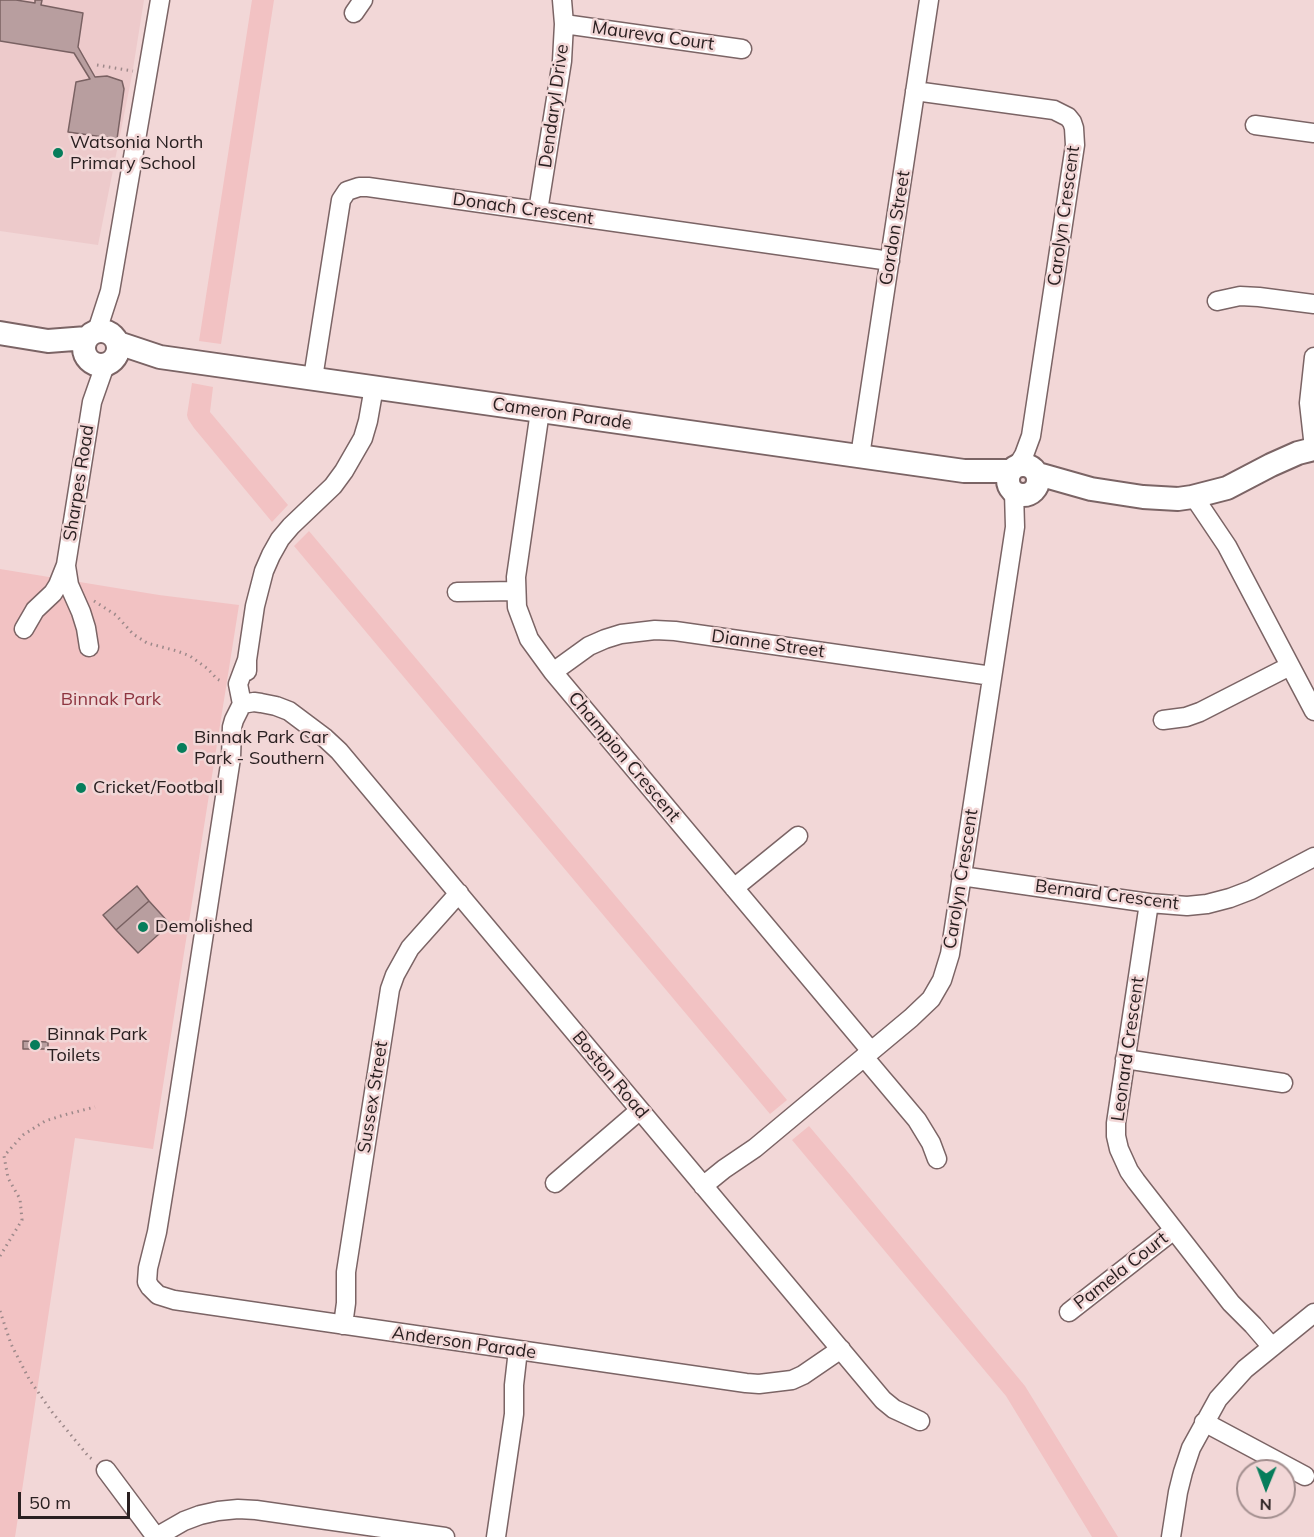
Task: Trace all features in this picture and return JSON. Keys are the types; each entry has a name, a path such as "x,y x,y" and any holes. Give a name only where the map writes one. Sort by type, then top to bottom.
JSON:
{"street":[{"name":"Sharpes Road","path":"24,629 35,610 53,593 66,565 160,0"},
{"name":"Dendaryl Drive","path":"538,211 562,61 564,24 562,0"},
{"name":"Gordon Street","path":"860,456 929,0"},
{"name":"Maureva Court","path":"564,24 742,49"},
{"name":"Carolyn Crescent","path":"706,1190 730,1175 755,1148 923,1008 938,990 950,954 1024,480 1024,455 1031,436 1076,145 1072,122 1068,117 1054,110 915,91"},
{"path":"1255,125 1314,133"},
{"name":"Donach Crescent","path":"313,378 341,200 347,191 359,187 890,261"},
{"path":"1217,301 1240,296 1314,304"},
{"name":"Cameron Parade","path":"0,333 1161,499 1203,495 1227,488 1271,465 1314,448"},
{"path":"1314,357 1308,403 1314,448"},
{"name":"Anderson Parade","path":"369,386 366,430 363,438 333,486 280,539 271,555 259,587 247,660 238,684 249,705 234,720 232,727 231,758 157,1232 147,1282 158,1295 174,1300 746,1383 792,1380 803,1375 838,1345"},
{"name":"Champion Crescent","path":"540,411 518,559 516,591 521,622 529,639 553,672 734,888 867,1054 917,1120 937,1159"},
{"path":"1203,495 1227,546 1314,711"},
{"name":"Sharpes Road","path":"66,565 69,585 81,612 89,647"},
{"path":"457,592 516,591"},
{"name":"Dianne Street","path":"553,672 589,646 605,639 621,634 655,630 992,676"},
{"path":"1163,720 1186,717 1200,712 1290,666"},
{"name":"Boston Road","path":"249,705 304,722 339,751 883,1400 894,1409 920,1421"},
{"path":"734,888 798,836"},
{"name":"Bernard Crescent","path":"962,876 1149,903 1187,906 1207,904 1251,890 1314,857"},
{"name":"Sussex Street","path":"339,1324 337,1301 346,1272 390,989 403,959 416,940 463,898"},
{"name":"Leonard Crescent","path":"1149,903 1116,1123 1119,1149 1129,1171 1231,1303 1253,1325 1267,1350"},
{"path":"1125,1059 1283,1083"},
{"path":"555,1183 640,1110"},
{"name":"Pamela Court","path":"1069,1312 1174,1230"},
{"path":"1171,1537 1178,1492 1191,1448 1218,1399 1230,1384 1267,1350 1314,1313"},
{"path":"496,1537 514,1414 514,1385 523,1351"},
{"path":"1204,1422 1305,1476"},
{"path":"106,1470 156,1537 200,1515 238,1509 445,1537"}],"path":[{"path":"97,64 132,71"},
{"path":"89,595 116,615 133,634 147,643 190,657 208,669 217,680 228,683"},
{"path":"0,1256 22,1220 20,1198 8,1178 4,1156 23,1135 45,1121 94,1107"},
{"path":"0,1311 11,1344 29,1379 52,1412 89,1457 106,1470"}],"shaded area":[{"name":"Watsonia North Primary School","path":"0,0 144,0 132,75 98,245 0,231"}],"green space":[{"path":"252,0 274,0 221,344 199,341"},
{"path":"192,383 213,387 210,412 288,505 272,522 188,419"},
{"path":"309,531 787,1100 770,1114 294,546"},
{"name":"Binnak Park","path":"0,569 159,595 239,605 153,1149 75,1138 15,1537 0,1537"},
{"path":"809,1126 1025,1386 1118,1537 1092,1537 1006,1396 792,1140"}],"building":[{"path":"0,0 35,3 35,0 42,0 41,5 83,13 78,47 95,77 107,76 122,81 124,89 117,139 68,132 76,82 90,79 74,53 0,41"},
{"path":"137,886 149,901 116,930 103,915"},
{"name":"Demolished","path":"149,901 170,924 138,953 116,930"},
{"name":"Binnak Park Toilets","path":"23,1041 48,1042 48,1049 23,1049"}],"place":[{"name":"Watsonia North Primary School","path":"58,153"},
{"name":"Binnak Park Car Park - Southern","path":"182,748"},
{"name":"Cricket/Football","path":"81,788"},
{"name":"Demolished","path":"143,927"},
{"name":"Binnak Park Toilets","path":"35,1045"}]}
